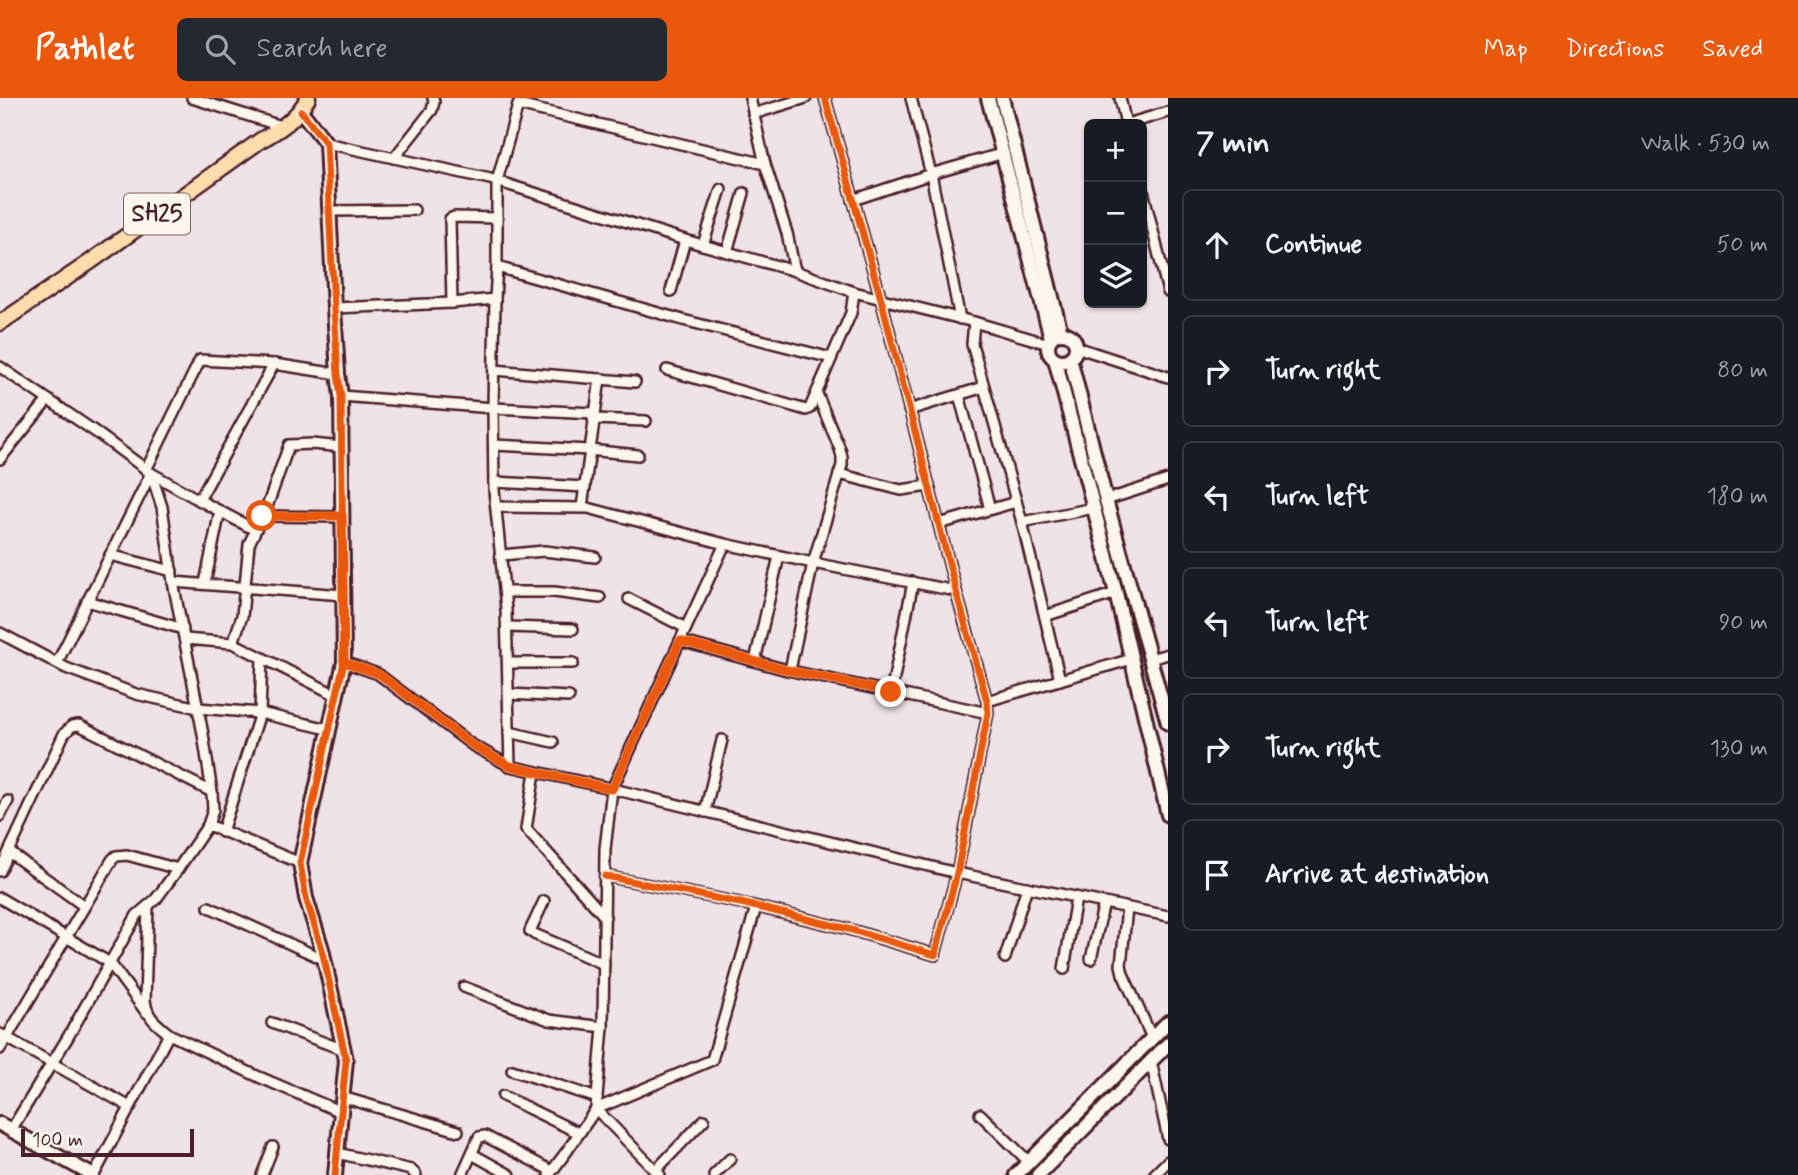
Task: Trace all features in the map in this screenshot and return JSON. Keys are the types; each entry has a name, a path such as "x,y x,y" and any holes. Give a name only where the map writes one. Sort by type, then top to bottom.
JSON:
{"main road":[{"name":"SH25","path":"0,323 261,140 284,127 305,104"}],"street":[{"path":"192,98 284,127"},
{"path":"394,158 432,110 433,98"},
{"path":"750,98 765,164 787,233 794,271"},
{"path":"753,114 806,98"},
{"path":"605,876 848,929 935,956 957,873 988,713 987,701 825,98"},
{"path":"911,98 931,174 960,318"},
{"path":"988,98 1054,338"},
{"path":"1002,98 1054,338 1050,352 1055,359 1116,593 1168,815"},
{"path":"1120,98 1126,119"},
{"path":"510,766 507,627 494,482 496,181 519,101 765,164"},
{"path":"305,104 326,143 341,396 344,662 300,863 306,898 325,960 346,1060 334,1175"},
{"path":"1144,119 1168,112"},
{"path":"326,143 496,181 794,271 854,292 974,322 1054,338 1066,333 1074,338 1073,353 1106,500 1168,723"},
{"path":"853,200 1004,153"},
{"path":"703,245 721,189"},
{"path":"727,252 744,193"},
{"path":"1147,207 1168,292"},
{"path":"330,211 414,210"},
{"path":"452,303 450,219 497,218"},
{"path":"671,291 685,240"},
{"path":"497,267 831,358"},
{"path":"667,370 806,410 813,405 851,313 854,292"},
{"path":"334,308 495,299"},
{"path":"974,322 972,344 1022,522 1060,680"},
{"path":"1055,359 1060,360 1073,353 1168,377"},
{"path":"57,663 200,360 274,364 338,374"},
{"path":"199,500 274,364"},
{"path":"0,367 148,471 256,530"},
{"path":"494,370 635,382"},
{"path":"582,507 600,379"},
{"path":"909,410 984,387"},
{"path":"790,670 813,563 842,457 817,394"},
{"path":"959,395 990,509"},
{"path":"341,396 646,421"},
{"path":"0,459 48,400"},
{"path":"233,643 242,616 249,544 268,504 289,445 342,447"},
{"path":"494,445 638,455"},
{"path":"148,471 162,506 213,810 208,825 178,869 156,899 137,915 52,1064 6,1127 93,1175 169,1034"},
{"path":"839,474 901,490 929,486"},
{"path":"1106,500 1168,480"},
{"path":"494,482 585,486"},
{"path":"939,524 1016,502"},
{"path":"497,507 597,509 725,544 956,591"},
{"path":"1022,522 1094,508"},
{"path":"205,583 220,511"},
{"path":"262,516 342,516"},
{"path":"462,1175 479,1137 485,1136 550,1173 596,1109 603,1027 605,849 612,789 725,544"},
{"path":"502,555 544,551 595,557"},
{"path":"110,555 172,571"},
{"path":"755,661 779,556"},
{"path":"173,582 343,595"},
{"path":"891,692 913,582"},
{"path":"505,592 554,592 600,598"},
{"path":"1045,616 1116,593"},
{"path":"629,598 686,628"},
{"path":"88,601 184,634 233,643 336,695"},
{"path":"507,627 573,629"},
{"path":"0,633 57,663 136,694 198,708 260,713 328,729"},
{"path":"680,641 790,670 988,713"},
{"path":"1150,659 1168,654"},
{"path":"222,832 260,713 262,658"},
{"path":"987,701 1132,659"},
{"path":"344,662 379,674 472,745 510,766 957,873 1168,916"},
{"path":"508,663 573,663"},
{"path":"1137,684 1156,679"},
{"path":"508,694 569,697"},
{"path":"0,870 64,734 72,726 79,725 212,792"},
{"path":"509,732 553,742"},
{"path":"705,811 722,740"},
{"path":"535,772 526,829 605,917"},
{"path":"0,816 8,801"},
{"path":"208,825 300,863"},
{"path":"9,852 84,906"},
{"path":"0,1049 3,1036 112,860 116,856 127,855 178,869"},
{"path":"1005,958 1027,887"},
{"path":"0,898 110,963 152,1020 169,1034 341,1112"},
{"path":"1064,969 1076,898"},
{"path":"544,901 530,931 604,964"},
{"path":"1091,959 1104,904"},
{"path":"146,1012 148,906"},
{"path":"209,907 325,960"},
{"path":"596,1109 712,1060 756,907"},
{"path":"1127,908 1122,974 1152,1038"},
{"path":"464,987 549,1020 603,1027"},
{"path":"1016,1175 1168,1022"},
{"path":"271,1023 344,1050"},
{"path":"3,1036 130,1107"},
{"path":"1038,1175 1168,1044"},
{"path":"1151,1061 1168,1139"},
{"path":"512,1070 597,1098"},
{"path":"503,1096 579,1133"},
{"path":"342,1097 458,1131"},
{"path":"596,1109 658,1172 704,1120"},
{"path":"980,1114 1029,1162"},
{"path":"262,1175 273,1147"},
{"path":"337,1153 411,1170 416,1175"},
{"path":"471,1154 510,1175"},
{"path":"714,1175 730,1159"},
{"path":"1154,1175 1168,1161"}],"cycle path":[{"path":"605,876 745,904 848,929 935,955 957,873 988,713 987,701 825,98"},
{"path":"301,111 326,143 341,396 344,662 300,863 306,898 322,949 346,1060 335,1175"}],"route":[{"path":"262,516 342,516 344,662 379,674 472,745 510,766 612,789 680,641 787,670 891,692"}]}
